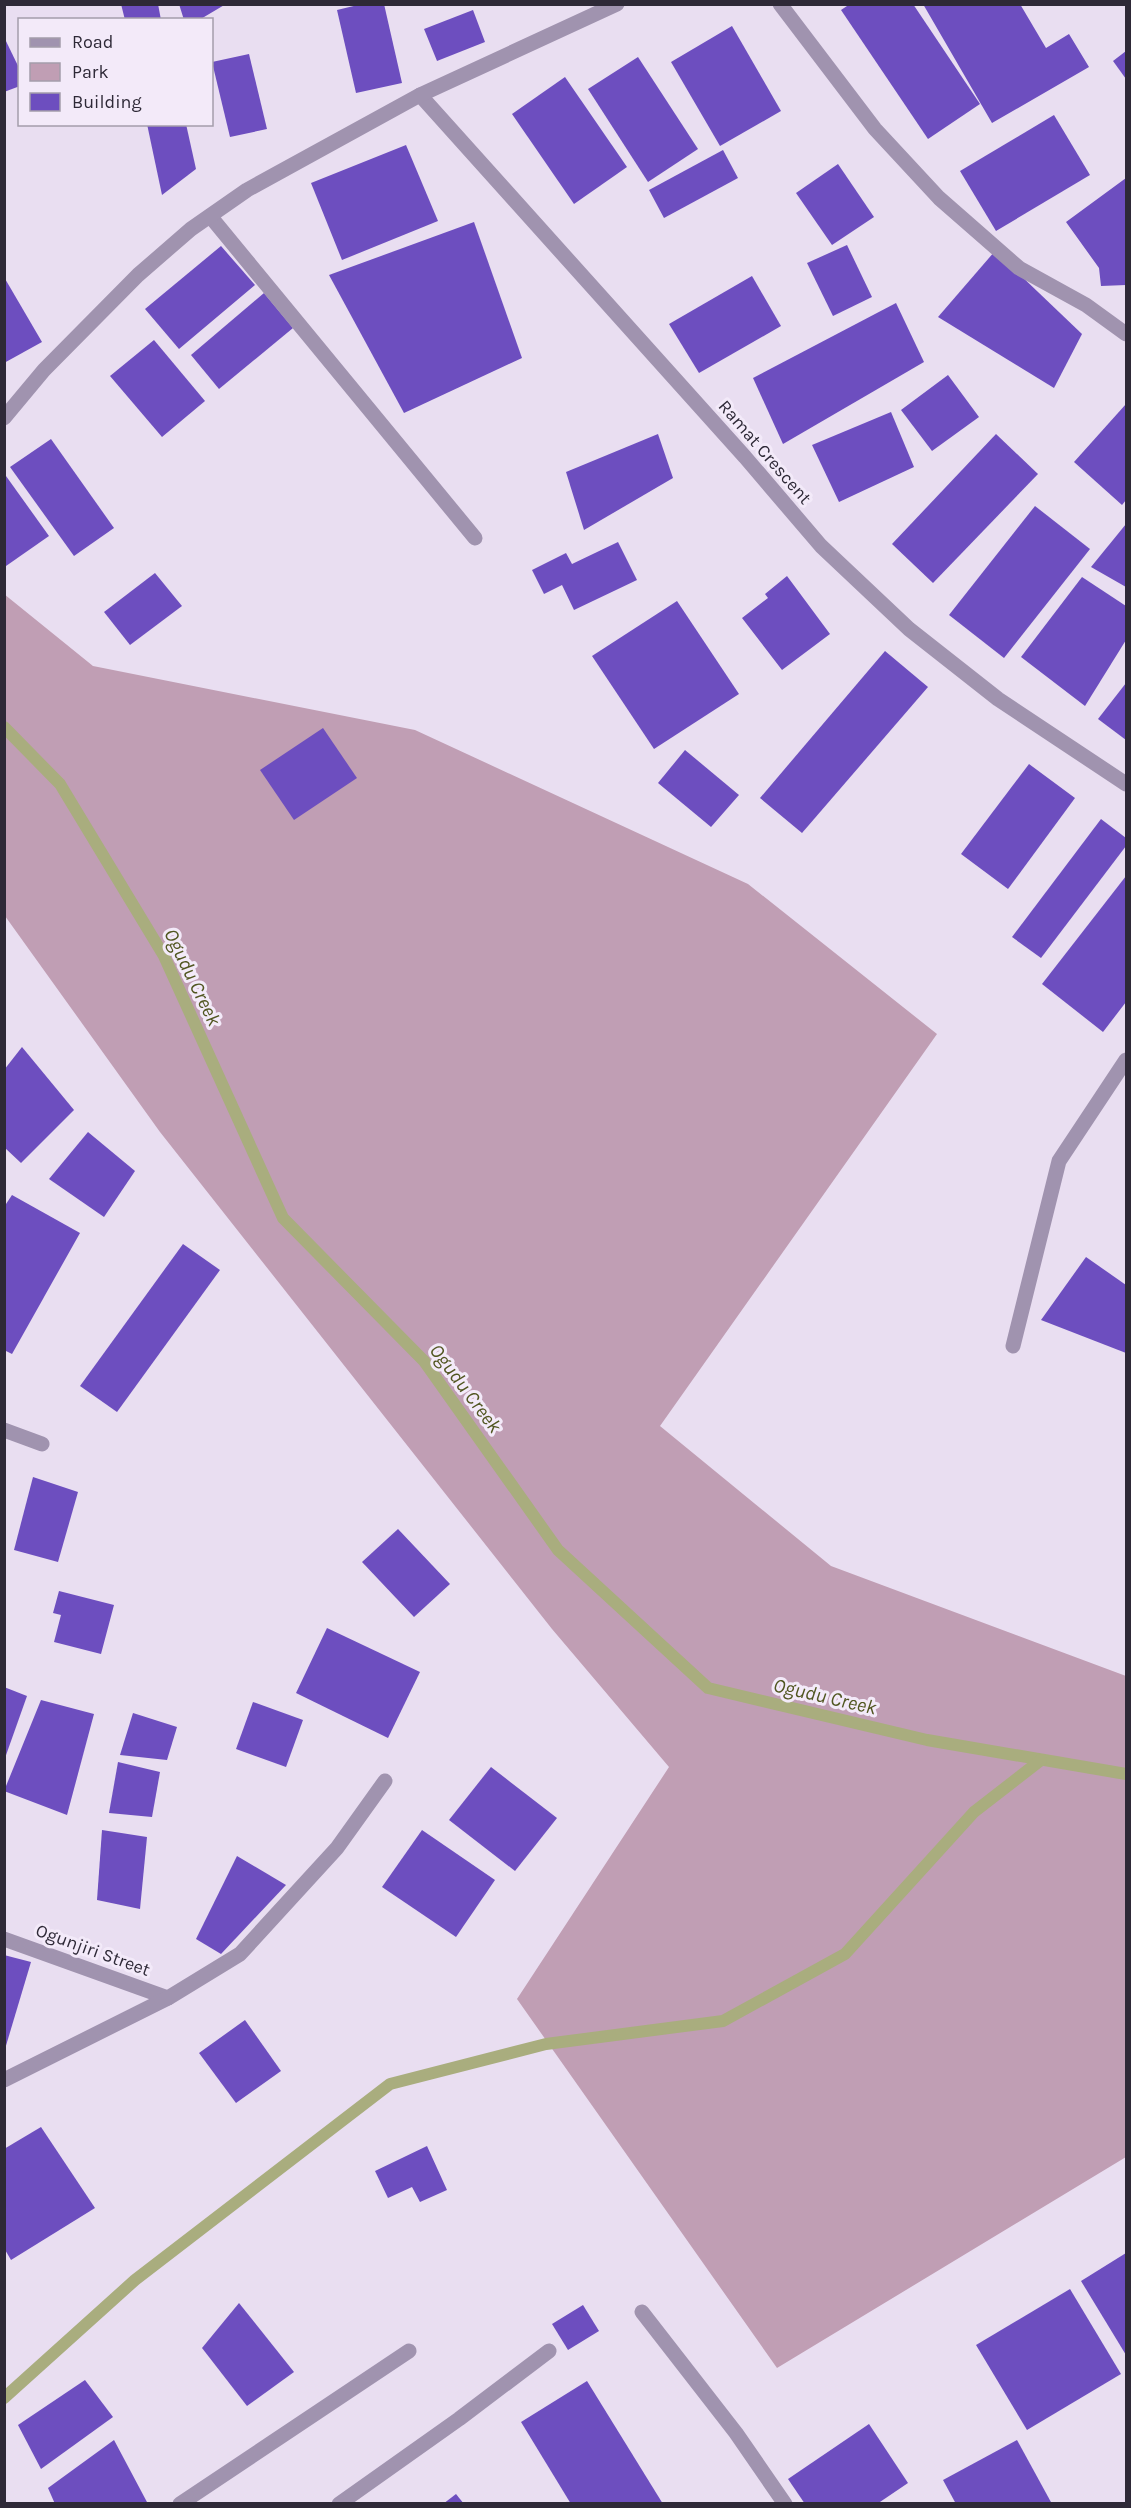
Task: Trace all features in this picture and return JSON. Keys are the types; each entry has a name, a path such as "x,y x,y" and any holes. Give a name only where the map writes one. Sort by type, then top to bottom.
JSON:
{"street":[{"path":"4,418 44,370 138,275 191,229 247,190 420,95 617,4"},
{"path":"780,4 875,129 939,198 1019,268 1086,305 1126,334"},
{"name":"Ramat Crescent","path":"420,95 745,456 820,546 909,628 998,699 1126,784"},
{"path":"210,216 475,538"},
{"path":"1013,1346 1059,1161 1126,1060"},
{"path":"4,1430 42,1444"},
{"path":"4,2080 168,1998 240,1954 337,1848 385,1781"},
{"name":"Ogunjiri Street","path":"4,1939 168,1998"},
{"path":"642,2312 736,2433 785,2504"},
{"path":"339,2504 459,2419 549,2350"},
{"path":"180,2504 409,2351"}],"green space":[{"path":"4,594 93,666 415,730 748,884 937,1034 660,1426 831,1566 1126,1676 1126,2157 777,2368 517,1999 669,1767 552,1629 160,1132 5,916"}],"building":[{"path":"121,4 158,4 161,18 124,18"},
{"path":"179,4 226,4 202,18 183,18"},
{"path":"362,4 384,4 402,83 356,93 337,10"},
{"path":"850,4 913,4 980,104 928,139 841,10"},
{"path":"923,4 1020,4 1046,48 1069,34 1089,67 992,123"},
{"path":"473,10 485,42 437,61 424,29"},
{"path":"732,26 781,111 720,146 671,62"},
{"path":"4,37 18,66 18,87 4,92"},
{"path":"1126,51 1126,79 1113,61"},
{"path":"249,54 267,129 230,137 213,62"},
{"path":"638,57 698,149 648,182 588,89"},
{"path":"565,77 627,167 574,204 512,114"},
{"path":"1054,115 1090,175 996,231 960,171"},
{"path":"147,126 186,126 196,169 162,195"},
{"path":"406,145 438,221 342,260 311,183"},
{"path":"723,150 738,178 664,218 649,190"},
{"path":"838,164 874,217 832,245 796,193"},
{"path":"1126,178 1126,285 1101,286 1099,268 1066,222"},
{"path":"474,222 522,358 404,413 329,275"},
{"path":"847,245 872,297 833,316 807,263"},
{"path":"221,246 255,285 179,349 145,309"},
{"path":"995,251 1082,334 1054,388 938,317"},
{"path":"752,276 781,326 699,373 669,324"},
{"path":"4,277 42,342 4,363"},
{"path":"264,293 293,328 219,389 191,355"},
{"path":"896,303 924,362 783,444 753,378"},
{"path":"154,340 205,401 162,437 110,376"},
{"path":"948,375 979,417 932,451 901,410"},
{"path":"1126,404 1126,500 1122,505 1074,462"},
{"path":"891,412 914,467 839,502 812,445"},
{"path":"658,434 673,478 584,530 566,472"},
{"path":"996,434 1038,474 933,583 892,544"},
{"path":"51,439 114,528 74,556 10,467"},
{"path":"6,476 49,536 6,566 4,564"},
{"path":"1035,506 1090,549 1004,658 949,615"},
{"path":"1126,524 1126,587 1091,567"},
{"path":"618,542 637,580 574,610 562,585 544,594 532,570 566,553 572,564"},
{"path":"155,573 182,606 130,645 104,612"},
{"path":"787,576 830,634 782,670 742,618 768,598 765,594"},
{"path":"1082,577 1126,606 1126,640 1085,706 1021,657"},
{"path":"677,601 739,694 654,749 592,656"},
{"path":"885,651 928,687 802,833 760,798"},
{"path":"1126,683 1126,740 1098,719"},
{"path":"323,728 357,778 294,820 260,770"},
{"path":"685,750 739,795 711,827 658,783"},
{"path":"1029,764 1075,798 1008,889 961,854"},
{"path":"1101,819 1126,838 1126,846 1041,958 1012,937"},
{"path":"1126,876 1126,1002 1103,1032 1042,984"},
{"path":"22,1047 74,1110 21,1163 4,1147 4,1070"},
{"path":"88,1132 135,1171 104,1217 49,1179"},
{"path":"12,1195 80,1233 12,1354 4,1350 4,1207"},
{"path":"183,1244 220,1270 117,1412 80,1386"},
{"path":"1086,1257 1126,1285 1126,1353 1041,1320"},
{"path":"33,1477 78,1492 58,1562 14,1550"},
{"path":"398,1529 450,1584 414,1617 362,1562"},
{"path":"59,1591 114,1605 101,1654 54,1642 61,1615 53,1613"},
{"path":"327,1628 420,1672 388,1738 296,1693"},
{"path":"4,1687 27,1696 5,1758 4,1758"},
{"path":"41,1700 94,1714 67,1815 4,1791"},
{"path":"253,1702 303,1720 286,1767 236,1749"},
{"path":"133,1713 177,1727 167,1760 120,1755"},
{"path":"118,1762 160,1772 152,1817 109,1813"},
{"path":"491,1767 557,1818 515,1871 449,1820"},
{"path":"102,1830 147,1837 140,1909 97,1900"},
{"path":"422,1830 495,1880 456,1937 382,1887"},
{"path":"237,1856 286,1885 221,1954 196,1939"},
{"path":"4,1955 31,1962 5,2049 4,2049"},
{"path":"245,2020 281,2071 236,2103 199,2053"},
{"path":"41,2127 95,2208 11,2260 4,2248 4,2149"},
{"path":"427,2146 447,2190 420,2202 412,2187 388,2198 375,2171"},
{"path":"1126,2253 1126,2355 1081,2281"},
{"path":"1070,2289 1121,2374 1027,2430 976,2345"},
{"path":"239,2303 294,2372 247,2406 202,2348"},
{"path":"583,2305 599,2331 568,2350 552,2324"},
{"path":"85,2380 113,2417 41,2469 18,2425"},
{"path":"587,2381 663,2504 571,2504 521,2422"},
{"path":"869,2424 908,2483 877,2504 805,2504 788,2479"},
{"path":"114,2440 148,2504 55,2504 48,2488"},
{"path":"1017,2440 1052,2504 956,2504 943,2480"},
{"path":"456,2494 464,2504 443,2504"}],"waterway":[{"name":"Ogudu Creek","path":"4,727 60,784 164,956 283,1218 424,1361 558,1550 708,1688 927,1740 1126,1774"},
{"path":"4,2398 135,2280 390,2084 546,2044 723,2021 845,1954 974,1812 1041,1760"}]}
